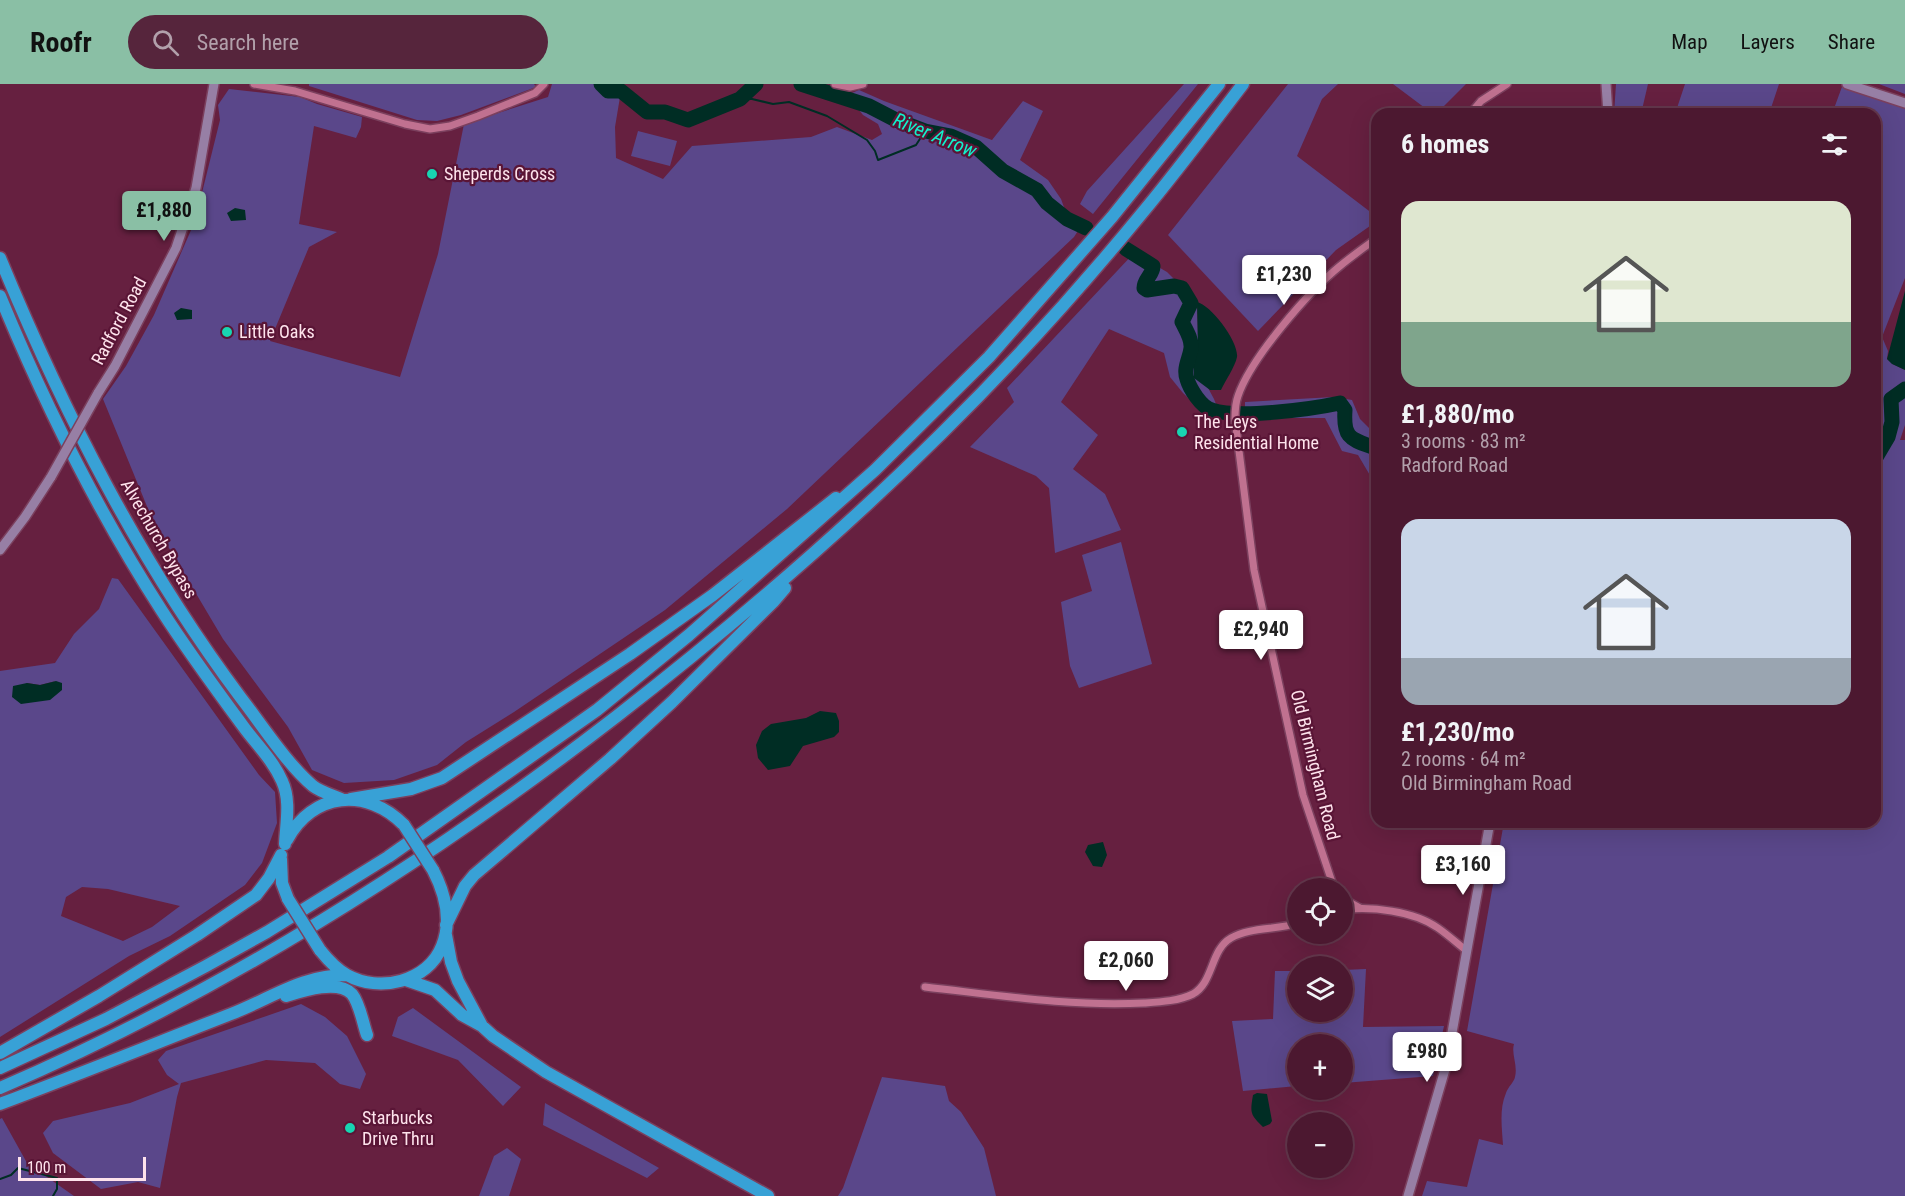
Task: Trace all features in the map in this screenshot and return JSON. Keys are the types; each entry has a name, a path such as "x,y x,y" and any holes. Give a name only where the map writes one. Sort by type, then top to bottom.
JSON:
{"highway":[{"path":"0,1068 106,1019 267,932 388,857 597,710 698,628 875,471 989,357 1112,217 1220,84"},
{"path":"0,1088 83,1052 235,972 356,899 464,830 558,762 656,686 809,559 942,433 1031,339 1130,228 1243,84"},
{"name":"Alvechurch Bypass","path":"0,258 80,436 129,527 183,615 213,660 297,770 314,787 346,799"},
{"name":"Alvechurch Bypass","path":"0,296 66,442 111,525 161,610 203,672 271,761 283,782 288,803 283,849"},
{"path":"0,1053 99,996 256,895 269,878 301,819 315,809 346,799 411,789 442,778 630,654 713,595 820,509 875,471"},
{"path":"283,849 282,882 288,899 320,950 347,975 373,984 406,980 425,969 434,959 442,946 446,928 462,891 474,875 610,759 672,702 773,602 809,559"},
{"path":"346,799 360,800 379,807 404,825 433,870 445,902 451,962 458,981 482,1026"},
{"path":"0,1104 237,1012 309,979 328,975 347,975"},
{"path":"406,980 435,990 462,1015 482,1026 546,1072 768,1196"},
{"path":"237,1012 313,988 332,987 351,994 366,1035"}],"street":[{"name":"Radford Road","path":"0,550 51,477 115,366 176,248 196,188 214,84"},
{"path":"254,84 295,91 405,124 430,129 450,126 478,116 535,93 544,84"},
{"path":"835,84 850,87 863,84"},
{"path":"1475,108 1481,101 1507,84"},
{"path":"1606,84 1608,108"},
{"path":"1847,84 1905,103"},
{"name":"Old Birmingham Road","path":"1330,878 1303,795 1254,570 1234,419 1241,389 1259,357 1294,314 1339,266 1371,242"},
{"path":"1408,1196 1446,1066 1489,828"},
{"path":"1353,904 1360,908"},
{"path":"1353,908 1393,912 1424,920 1437,927 1467,951"},
{"path":"925,987 1085,1003 1125,1004 1174,999 1195,993 1202,987 1223,945 1230,938 1287,925"}],"shaded area":[{"path":"309,84 534,84 536,87 461,115 437,121 417,120 309,86"},
{"path":"552,84 618,84 621,91 615,127 616,158 663,179 692,146 811,137 837,127 872,140 882,134 878,124 863,115 847,95 859,90 992,140 1023,101 1043,111 1020,160 1048,180 1061,199 1065,210 1083,223 1074,237 787,509 665,610 466,742 437,765 394,780 344,783 312,770 288,727 223,639 153,521 103,399 126,366 154,315 195,221 220,120 218,105 229,89 300,97 362,117 356,138 314,126 299,224 337,232 309,247 270,341 400,377 438,254 464,124 548,97"},
{"path":"1184,84 1198,84 1093,214 1080,204 1087,191"},
{"path":"1288,84 1338,84 1322,99 1297,156 1371,212 1371,225 1336,250 1258,331 1168,235"},
{"path":"1393,84 1466,84 1442,108 1425,108"},
{"path":"1616,84 1648,84 1642,108 1614,108"},
{"path":"1685,84 1779,84 1771,108 1677,108"},
{"path":"1843,84 1905,105 1905,278 1882,337 1888,351 1887,359 1905,370 1905,425 1900,440 1905,440 1905,1196 1422,1196 1427,1181 1467,1187 1479,1139 1503,1145 1504,1099 1515,1077 1516,1068 1514,1044 1467,1031 1503,828 1881,828 1881,108 1834,108"},
{"path":"1879,84 1905,84 1905,94"},
{"path":"638,131 677,141 670,166 631,156"},
{"path":"235,208 245,210 246,220 231,221 227,213"},
{"path":"1134,253 1167,272 1197,302 1199,371 1221,417 1210,419 1183,393 1170,377 1164,353 1109,329 1061,402 1098,435 1073,469 1105,494 1121,530 1055,553 1049,488 1036,476 970,447 1014,402 1007,388"},
{"path":"1905,291 1905,370 1887,359"},
{"path":"1197,302 1216,317 1234,342 1236,361 1221,390 1210,390 1194,378 1194,364 1198,349"},
{"path":"181,308 192,310 192,319 177,320 174,313"},
{"path":"1334,397 1352,400 1360,419 1371,430 1371,477 1358,455 1342,451 1325,418 1245,418 1245,402"},
{"path":"1121,542 1152,664 1079,688 1070,666 1061,602 1092,591 1082,555"},
{"path":"112,578 118,579 259,775 275,792 277,823 262,863 245,885 170,936 129,956 0,1037 0,671 55,663 74,634 99,609","holes":["56,681 12,697 27,683 40,685","82,887 108,889 180,906 152,927 123,941 61,916 66,897"]},
{"path":"56,681 62,683 62,690 50,700 21,704 12,697 13,686 27,683 40,685"},
{"path":"820,711 836,713 839,732 834,737 803,746 790,766 768,770 758,758 756,745 762,731 771,724 806,718"},
{"path":"1103,842 1107,855 1102,867 1093,866 1085,852 1088,845"},
{"path":"1366,969 1363,1027 1444,1026 1433,1076 1353,1082 1353,1034 1287,1034 1287,1087 1243,1091 1232,1021 1273,1019 1275,971 1287,971 1287,1022 1353,1022 1353,970"},
{"path":"301,1004 325,1017 347,1036 366,1074 360,1089 340,1084 315,1063 266,1060 181,1083 160,1188 138,1182 101,1189 53,1153 43,1133 53,1121 130,1103 179,1084 167,1075 158,1060 166,1051"},
{"path":"413,1008 521,1087 503,1106 458,1060 392,1036 398,1017"},
{"path":"882,1077 945,1086 949,1101 961,1112 984,1148 996,1196 838,1196 843,1188"},
{"path":"1267,1094 1272,1121 1263,1127 1253,1116 1251,1110 1253,1095"},
{"path":"545,1103 659,1168 647,1178 543,1125"},
{"path":"2,1118 27,1163 74,1196 0,1196 0,1119"},
{"path":"507,1148 521,1159 509,1196 479,1196 494,1156"}],"waterway":[{"name":"River Arrow","path":"601,84 608,91 621,91 647,112 665,112 688,120 740,99 756,84"},
{"name":"River Arrow","path":"801,84 869,106 896,120 925,131 951,136 976,147 1003,171 1037,190 1047,203 1067,219 1086,228"},
{"path":"740,99 773,104 789,102 827,116 867,140 878,160 916,145 925,131"},
{"name":"River Arrow","path":"1126,249 1153,266 1144,288 1147,290 1174,286 1182,288 1191,303 1182,322 1191,345 1186,375 1188,383 1200,402 1212,410 1239,414 1294,410 1340,403 1345,410 1345,427 1350,437 1371,446"},
{"name":"River Arrow","path":"1881,449 1888,437 1892,422 1891,399 1905,389"},
{"path":"0,1179 11,1175 18,1168 57,1178 57,1189 53,1196"}],"place":[{"name":"Sheperds Cross","path":"432,174"},
{"name":"Little Oaks","path":"227,332"},
{"name":"The Leys Residential Home","path":"1182,432"},
{"name":"Starbucks Drive Thru","path":"350,1128"}]}
